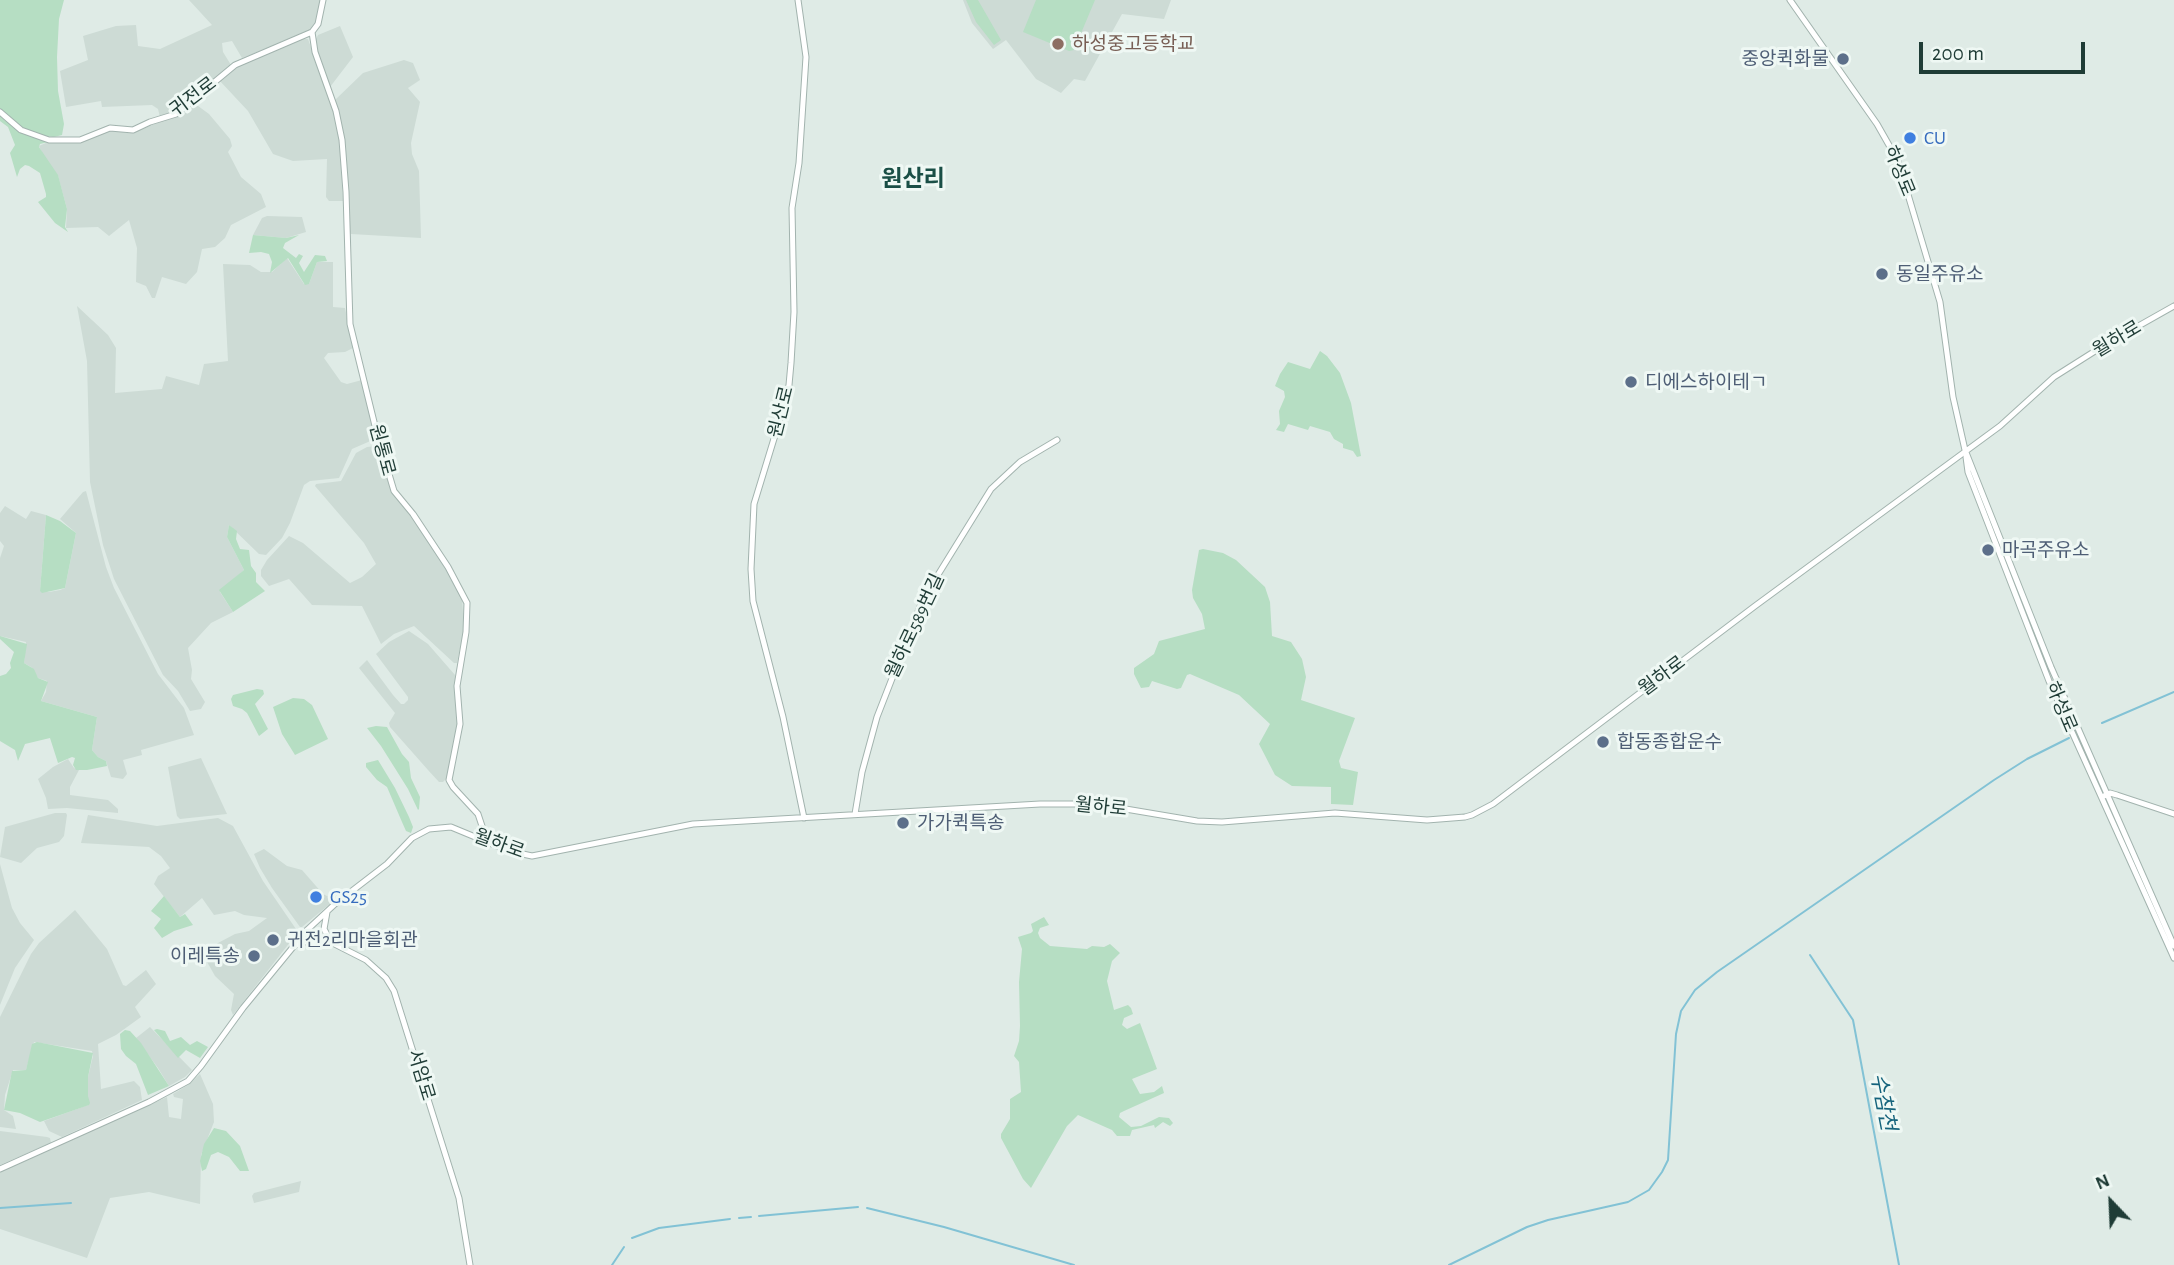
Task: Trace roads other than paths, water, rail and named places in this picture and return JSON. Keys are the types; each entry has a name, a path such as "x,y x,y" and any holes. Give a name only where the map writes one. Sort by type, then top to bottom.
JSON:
{"street":[{"path":"312,32 318,24 323,0"},
{"name":"원산로","path":"798,0 806,57 799,163 792,208 794,312 791,363 789,385 754,504 751,553 754,601 786,730 804,818"},
{"name":"하성로","path":"1790,0 1877,124 1903,173 1940,302 1953,397 1965,450 2103,796 2174,958"},
{"name":"귀전로","path":"0,112 29,134 49,139 80,140 110,128 129,131 176,114 235,65 312,32"},
{"name":"원통로","path":"312,32 315,52 336,111 342,140 350,324 377,434 394,491 413,514 448,567 467,603 466,632 457,686 460,724 449,780 453,788 478,814 482,826 479,838"},
{"name":"월하로","path":"0,1168 159,1097 187,1081 307,930 424,830 451,827 509,851 532,856 690,824 1079,803 1209,822 1335,813 1427,820 1465,817 1478,812 1502,797 2000,426 2054,377 2174,306"},
{"name":"월하로589번길","path":"855,814 862,772 877,717 923,599 991,489 1020,462 1057,440"},
{"path":"2103,796 2117,795 2174,814"},
{"name":"하성로","path":"2103,796 2174,946"},
{"path":"292,946 307,941 331,942 324,924 328,911"},
{"name":"서암로","path":"307,930 366,960 386,978 394,991 459,1198 472,1264"}],"waterway":[{"path":"2102,723 2174,692"},
{"path":"1449,1265 1527,1227 1628,1202 1649,1190 1668,1160 1676,1034 1681,1011 1695,990 1994,780 2027,759 2069,738"},
{"name":"수참천","path":"1810,955 1853,1020 1899,1265"},
{"path":"0,1208 71,1203"},
{"path":"759,1216 858,1207"},
{"path":"867,1208 944,1227 1074,1265"},
{"path":"739,1218 751,1217"},
{"path":"632,1238 659,1228 730,1219"},
{"path":"612,1265 624,1247"}],"place":[{"name":"하성중고등학교","path":"1058,44"},
{"name":"중앙퀵화물","path":"1843,59"},
{"name":"CU","path":"1910,138"},
{"name":"동일주유소","path":"1882,274"},
{"name":"디에스하이테ㄱ","path":"1631,382"},
{"name":"마곡주유소","path":"1988,550"},
{"name":"합동종합운수","path":"1603,742"},
{"name":"가가퀵특송","path":"903,823"},
{"name":"GS25","path":"316,897"},
{"name":"귀전2리마을회관","path":"273,940"},
{"name":"이레특송","path":"254,956"}],"district":[{"name":"원산리","path":"913,179"}]}
